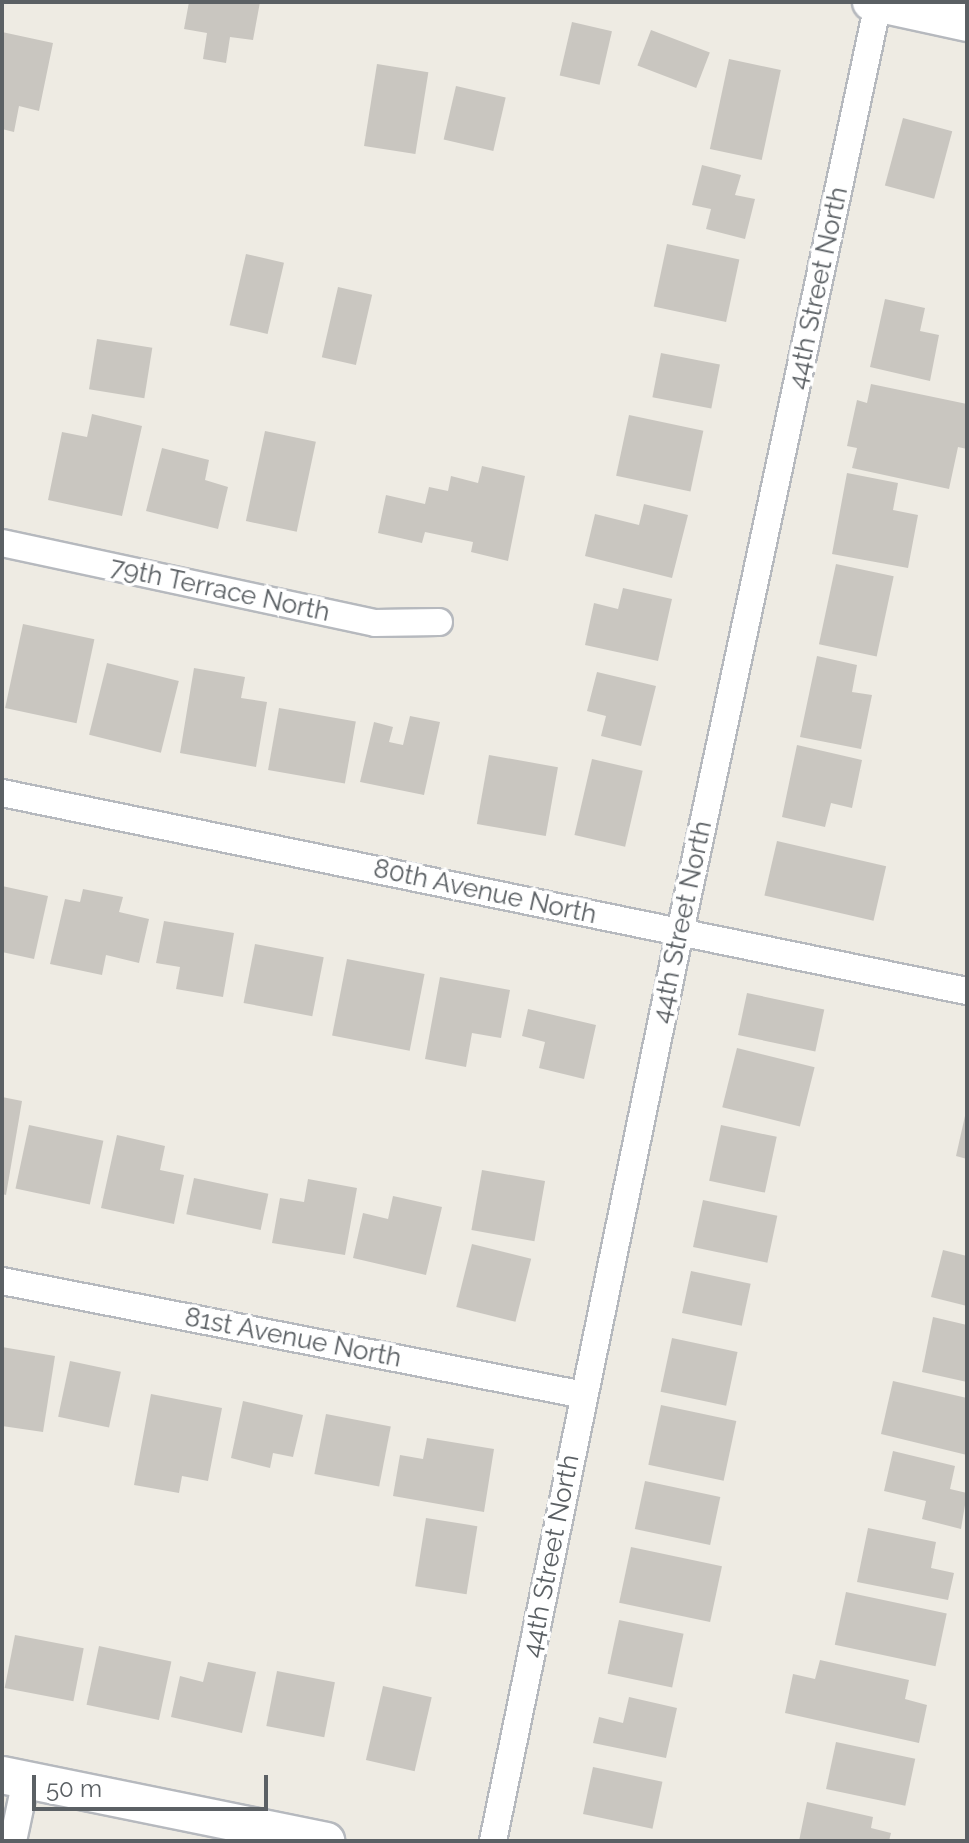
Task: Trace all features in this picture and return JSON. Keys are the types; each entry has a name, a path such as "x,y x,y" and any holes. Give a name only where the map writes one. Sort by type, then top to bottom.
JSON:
{"street":[{"path":"875,3 967,23"},
{"name":"44th Street North","path":"493,1841 875,3"},
{"name":"79th Terrace North","path":"2,543 375,623 439,622"},
{"name":"80th Avenue North","path":"2,793 967,991"},
{"name":"81st Avenue North","path":"2,1281 584,1395"},
{"path":"13,1841 14,1777 326,1841"}],"building":[{"path":"189,2 260,2 253,40 230,37 226,63 203,59 207,33 184,29"},
{"path":"572,22 612,31 600,85 560,76"},
{"path":"651,30 710,53 696,88 637,65"},
{"path":"2,32 53,43 39,111 19,106 14,132 2,129"},
{"path":"729,59 781,70 762,160 710,149"},
{"path":"377,64 428,72 415,154 364,146"},
{"path":"456,86 506,97 493,151 444,140"},
{"path":"903,118 952,131 934,199 885,186"},
{"path":"702,165 741,175 735,195 755,199 745,239 706,229 711,209 692,205"},
{"path":"667,244 739,259 726,322 654,307"},
{"path":"246,254 284,263 268,334 230,325"},
{"path":"338,287 372,295 356,365 322,357"},
{"path":"885,299 925,308 920,331 939,335 930,381 870,367"},
{"path":"97,339 152,348 144,398 89,389"},
{"path":"661,353 720,364 711,409 652,397"},
{"path":"871,384 967,404 967,449 958,447 949,489 852,468 857,448 847,446 857,400 867,403"},
{"path":"92,414 142,426 122,516 48,500 62,432 87,437"},
{"path":"629,415 703,431 690,491 616,476"},
{"path":"265,431 316,442 297,532 246,521"},
{"path":"162,448 209,460 205,480 228,487 218,529 146,511"},
{"path":"482,466 525,476 508,561 471,552 473,542 425,532 422,543 378,533 386,495 425,504 429,487 448,491 451,476 478,483"},
{"path":"847,473 898,483 893,510 918,515 908,568 832,554"},
{"path":"644,504 688,515 672,578 585,556 595,514 639,525"},
{"path":"836,564 894,576 877,656 819,644"},
{"path":"623,588 672,599 658,661 585,645 594,603 618,609"},
{"path":"23,624 94,639 77,723 5,708"},
{"path":"817,656 857,665 852,692 872,695 861,749 800,737"},
{"path":"107,663 179,681 161,753 89,735"},
{"path":"194,668 245,677 241,698 267,702 256,767 180,753"},
{"path":"597,672 656,686 641,746 601,736 606,716 587,711"},
{"path":"279,708 356,722 345,784 268,770"},
{"path":"410,716 440,722 424,795 360,782 374,722 393,727 389,742 403,745"},
{"path":"797,745 862,760 852,808 831,803 825,827 782,817"},
{"path":"489,755 558,767 546,836 477,824"},
{"path":"592,759 643,771 625,847 574,835"},
{"path":"777,841 886,866 874,921 764,896"},
{"path":"2,886 48,896 34,959 2,952"},
{"path":"83,889 123,897 119,912 149,919 139,963 106,955 102,975 50,964 65,899 80,902"},
{"path":"164,921 234,933 223,997 176,989 180,967 156,963"},
{"path":"255,944 324,957 312,1016 244,1003"},
{"path":"347,959 425,974 410,1051 332,1036"},
{"path":"440,977 510,990 501,1038 472,1033 466,1067 425,1059"},
{"path":"747,993 824,1009 815,1051 738,1035"},
{"path":"528,1009 596,1025 584,1079 539,1068 545,1042 522,1036"},
{"path":"737,1048 815,1067 800,1127 722,1107"},
{"path":"2,1097 22,1101 6,1195 2,1194"},
{"path":"967,1107 967,1159 956,1156"},
{"path":"29,1125 103,1141 90,1204 15,1189"},
{"path":"721,1125 777,1137 765,1193 709,1181"},
{"path":"117,1135 165,1146 160,1170 184,1175 174,1224 101,1208"},
{"path":"482,1170 545,1181 534,1241 471,1230"},
{"path":"194,1178 268,1194 261,1230 186,1214"},
{"path":"308,1179 357,1188 345,1255 272,1243 280,1198 304,1202"},
{"path":"393,1196 442,1207 426,1275 353,1258 363,1213 388,1219"},
{"path":"703,1200 777,1216 767,1263 693,1247"},
{"path":"472,1244 531,1259 515,1322 456,1307"},
{"path":"943,1250 967,1256 967,1306 931,1297"},
{"path":"691,1271 751,1284 742,1326 682,1313"},
{"path":"933,1317 967,1325 967,1382 922,1372"},
{"path":"672,1338 738,1352 726,1406 661,1392"},
{"path":"2,1347 55,1356 43,1432 2,1426"},
{"path":"70,1361 121,1372 109,1428 58,1417"},
{"path":"893,1381 967,1398 967,1455 881,1434"},
{"path":"151,1394 222,1408 208,1481 182,1476 179,1493 134,1485"},
{"path":"243,1401 303,1415 293,1457 273,1453 270,1468 231,1458"},
{"path":"661,1405 736,1421 724,1481 648,1465"},
{"path":"326,1414 391,1427 379,1486 314,1474"},
{"path":"427,1438 494,1449 484,1512 393,1496 400,1455 423,1459"},
{"path":"893,1451 955,1466 950,1489 967,1493 961,1529 922,1519 926,1501 884,1491"},
{"path":"645,1481 720,1497 710,1545 635,1529"},
{"path":"426,1518 477,1526 467,1594 415,1586"},
{"path":"868,1528 936,1542 931,1568 954,1573 948,1600 857,1582"},
{"path":"631,1547 722,1566 710,1622 619,1603"},
{"path":"846,1592 947,1613 936,1666 835,1645"},
{"path":"619,1620 684,1634 672,1688 608,1674"},
{"path":"15,1635 84,1648 73,1701 5,1688"},
{"path":"99,1646 171,1661 159,1720 87,1705"},
{"path":"820,1660 909,1680 905,1699 927,1705 919,1743 785,1713 793,1674 815,1679"},
{"path":"208,1662 256,1672 242,1733 171,1717 180,1676 203,1682"},
{"path":"277,1671 335,1682 324,1737 266,1726"},
{"path":"383,1686 432,1697 415,1771 366,1760"},
{"path":"629,1697 677,1708 666,1758 593,1743 599,1717 623,1723"},
{"path":"836,1742 915,1759 905,1806 826,1789"},
{"path":"593,1767 662,1782 652,1829 583,1814"},
{"path":"807,1802 873,1817 871,1828 891,1833 889,1841 799,1841"}]}
